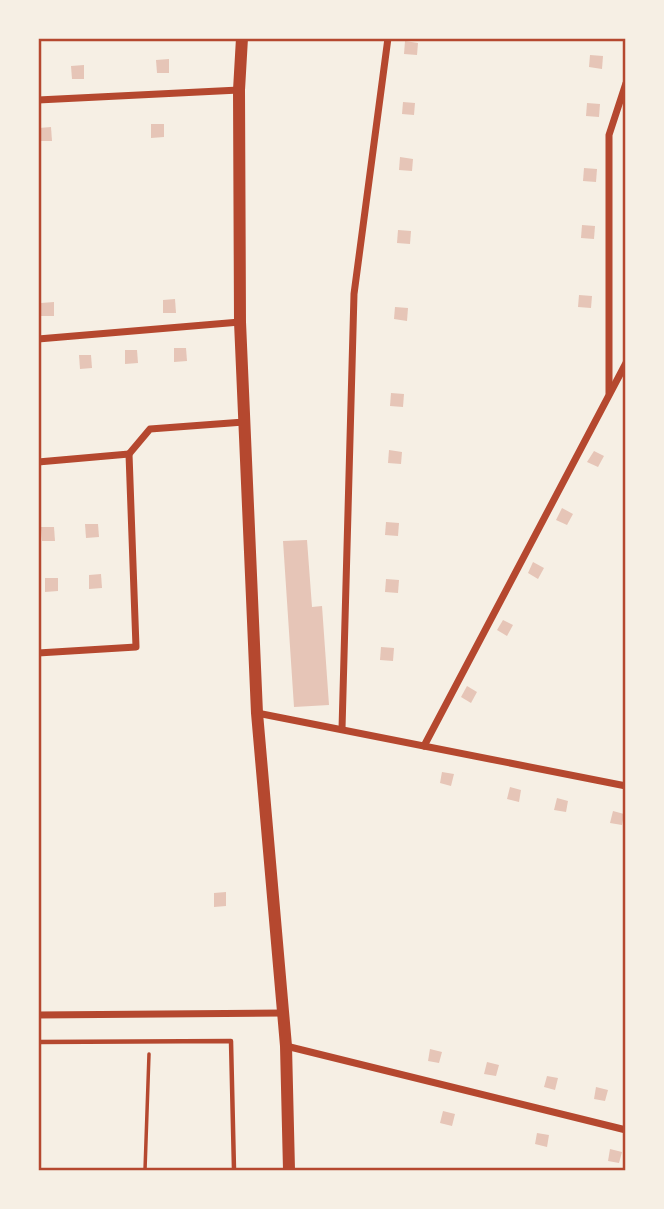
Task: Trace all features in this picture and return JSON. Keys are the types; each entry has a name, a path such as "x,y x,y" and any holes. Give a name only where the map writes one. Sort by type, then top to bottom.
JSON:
{"street":[{"path":"243,38 239,90 240,322 244,422 257,713 286,1046 289,1171"},
{"path":"342,729 354,294 388,38"},
{"path":"609,394 609,135 625,83"},
{"path":"38,100 239,90"},
{"path":"38,339 240,322"},
{"path":"424,746 625,363"},
{"path":"38,653 136,647 129,454 150,429 244,422"},
{"path":"38,462 129,454"},
{"path":"257,713 625,786"},
{"path":"38,1016 283,1013"},
{"path":"286,1046 625,1130"}],"lane":[{"path":"38,1042 232,1041 234,1171"}],"path":[{"path":"145,1171 149,1041"}],"building":[{"path":"405,41 418,43 417,55 404,54"},
{"path":"590,55 603,56 602,69 589,67"},
{"path":"169,59 169,73 157,73 156,60"},
{"path":"84,65 84,79 72,79 71,66"},
{"path":"403,102 415,103 414,115 402,114"},
{"path":"587,103 600,104 599,117 586,116"},
{"path":"151,124 164,124 164,137 151,138"},
{"path":"51,127 52,141 39,141 39,128"},
{"path":"400,157 413,159 412,171 399,170"},
{"path":"584,168 597,169 596,182 583,181"},
{"path":"582,225 595,226 594,239 581,238"},
{"path":"398,230 411,231 410,244 397,243"},
{"path":"579,295 592,296 591,308 578,307"},
{"path":"175,299 176,313 163,313 163,300"},
{"path":"54,302 54,316 41,316 41,303"},
{"path":"395,307 408,308 407,321 394,319"},
{"path":"174,348 186,348 187,361 174,362"},
{"path":"125,350 137,350 138,363 125,364"},
{"path":"79,355 91,355 92,368 80,369"},
{"path":"391,393 404,394 403,407 390,406"},
{"path":"389,450 402,452 401,464 388,463"},
{"path":"594,451 604,456 598,467 587,462"},
{"path":"562,508 573,514 567,525 556,520"},
{"path":"386,522 399,523 398,536 385,535"},
{"path":"85,524 98,524 99,537 86,538"},
{"path":"41,527 54,527 55,541 42,541"},
{"path":"307,540 312,607 322,606 329,705 294,707 283,541"},
{"path":"533,562 544,568 538,579 528,573"},
{"path":"101,574 102,588 89,589 89,575"},
{"path":"45,578 58,578 58,591 45,592"},
{"path":"386,579 399,580 398,593 385,592"},
{"path":"503,620 513,625 507,636 497,630"},
{"path":"381,647 394,648 393,661 380,660"},
{"path":"467,686 477,692 471,703 461,697"},
{"path":"442,772 454,774 451,786 440,783"},
{"path":"510,787 521,790 519,802 507,799"},
{"path":"557,798 568,801 566,812 554,810"},
{"path":"613,811 624,814 622,825 610,823"},
{"path":"226,892 226,906 214,907 214,893"},
{"path":"430,1049 442,1052 439,1063 428,1061"},
{"path":"487,1062 499,1065 496,1076 484,1074"},
{"path":"547,1076 558,1078 555,1090 544,1087"},
{"path":"596,1087 608,1090 605,1101 594,1099"},
{"path":"443,1111 455,1114 452,1126 440,1123"},
{"path":"537,1133 549,1135 547,1147 535,1144"},
{"path":"610,1149 622,1152 619,1163 608,1161"}]}
